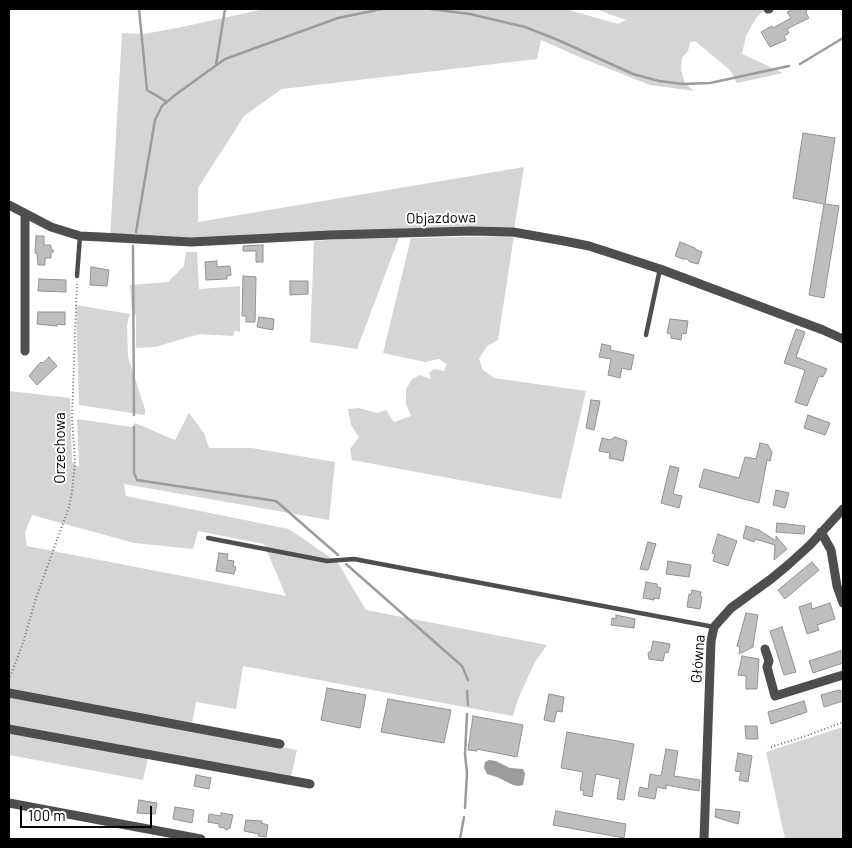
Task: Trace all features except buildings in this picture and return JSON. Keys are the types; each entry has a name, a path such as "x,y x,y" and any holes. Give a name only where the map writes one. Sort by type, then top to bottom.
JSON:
{"street":[{"name":"Objazdowa","path":"9,205 51,227 80,236 191,242 471,230 513,232 589,246 660,269 843,339"},
{"path":"25,215 25,351"},
{"name":"Główna","path":"704,839 711,641 714,626 731,608 783,570 843,509"},
{"path":"821,532 831,550 837,586 843,603"},
{"path":"765,649 769,661 767,667 776,696 843,675"},
{"path":"9,693 280,744"},
{"path":"9,729 310,784"},
{"path":"9,803 201,839"}],"lane":[{"path":"78,276 80,236"},
{"path":"646,336 660,269"},
{"path":"208,538 327,561 354,559 714,626"}],"path":[{"name":"Orzechowa","path":"9,680 23,643 36,598 69,508 72,492 75,460 72,418 78,276"},
{"path":"771,747 843,722"}],"shaded area":[{"path":"264,9 565,9 618,24 626,20 595,9 765,9 756,18 746,36 742,54 783,73 737,83 730,70 695,41 690,42 688,51 682,58 681,70 685,83 694,91 650,85 541,40 537,59 282,89 244,116 198,188 198,222 524,167 514,230 490,227 261,234 200,238 140,236 137,234 110,238 122,33 144,34"},
{"path":"400,235 357,349 310,342 314,241"},
{"path":"514,236 498,340 487,346 479,359 483,370 494,378 586,391 561,499 352,460 350,449 359,437 351,425 348,409 359,408 377,413 386,410 394,422 411,416 406,404 406,389 412,379 420,375 431,379 429,373 434,369 444,371 447,364 439,359 425,362 383,353 411,238"},
{"path":"186,252 197,252 199,289 240,286 240,332 234,331 232,336 199,334 155,347 136,348 136,315 132,313 130,285 168,282 184,266"},
{"path":"76,305 130,314 127,325 128,357 145,409 145,415 79,405"},
{"path":"9,391 70,398 72,462 79,467 77,419 132,427 135,423 175,440 189,413 204,433 209,448 252,448 335,462 329,520 124,484 126,496 289,529 338,563 366,610 547,645 535,662 518,699 513,716 243,666 236,709 196,702 192,723 9,690","holes":["32,515 134,543 193,549 198,531 264,544 286,596 27,546 25,533"]},
{"path":"9,697 297,750 291,777 9,724"},
{"path":"843,727 843,839 785,839 766,752"},
{"path":"9,733 148,758 143,780 9,755"},
{"path":"489,760 496,761 510,768 523,769 525,774 523,785 513,785 487,774 484,768 485,762"}],"waterway":[{"path":"139,9 147,90 167,102"},
{"path":"216,65 225,9"},
{"path":"136,232 155,120 162,106 225,59 338,18 382,9"},
{"path":"430,9 470,14 525,27 633,74 659,81 683,84 710,83 789,66"},
{"path":"800,64 843,38"},
{"path":"133,246 134,415"},
{"path":"134,427 134,473 137,480 276,501 338,555"},
{"path":"346,564 462,666 468,680"},
{"path":"467,691 468,705"},
{"path":"465,808 467,714"},
{"path":"460,839 464,817"}]}
